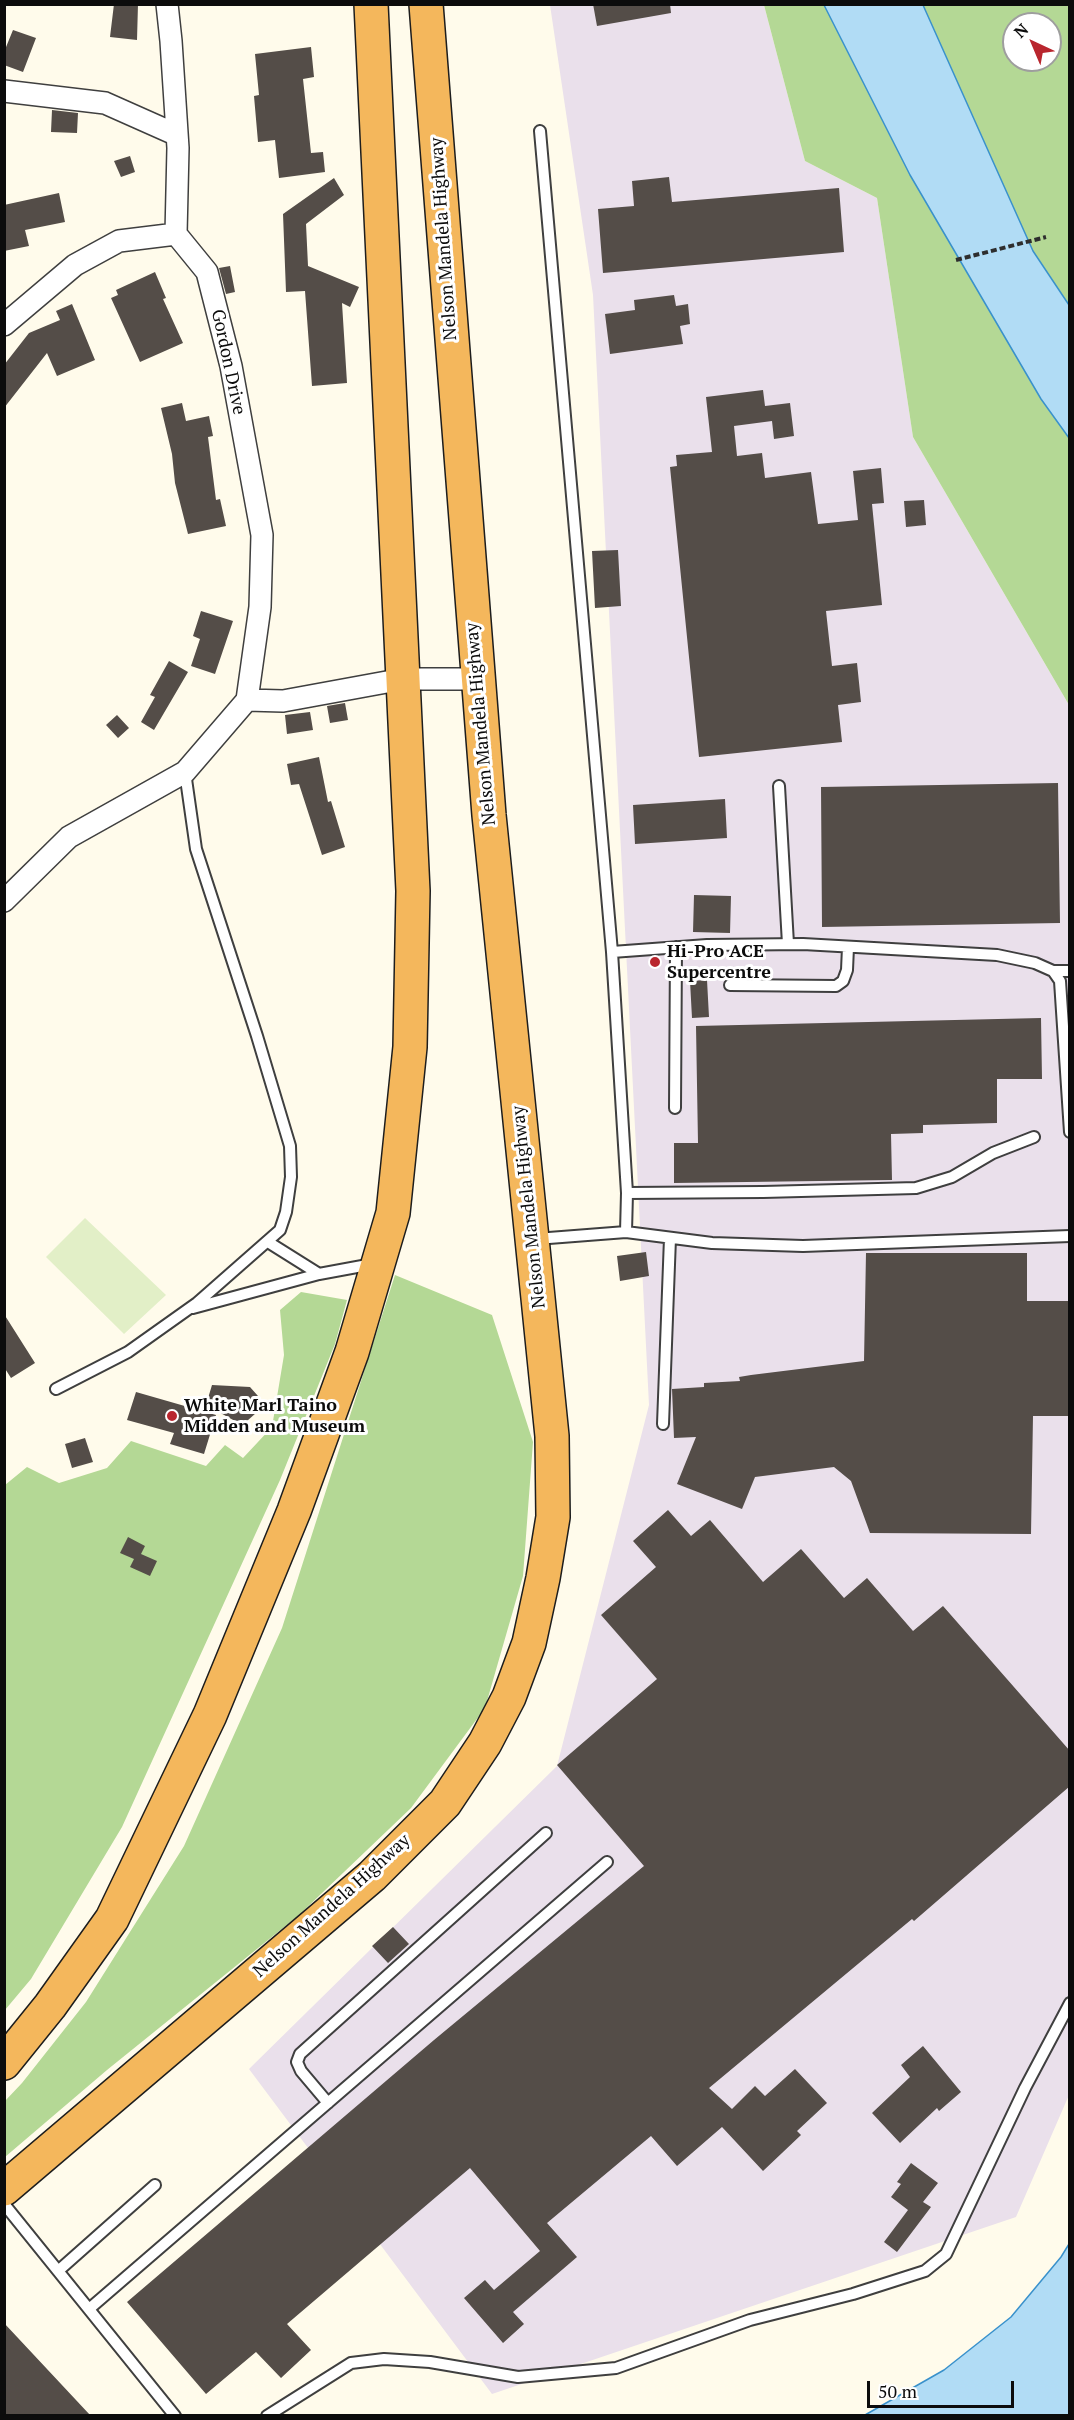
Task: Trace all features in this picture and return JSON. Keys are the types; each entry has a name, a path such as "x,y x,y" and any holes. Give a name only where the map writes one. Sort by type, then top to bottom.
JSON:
{"highway":[{"path":"4,2062 50,2007 112,1919 210,1715 294,1511 352,1352 393,1213 410,1047 413,891 371,4"},
{"name":"Nelson Mandela Highway","path":"4,2189 372,1876 445,1803 485,1743 509,1697 529,1643 553,1517 552,1436 477,679 426,4"}],"street":[{"path":"4,325 75,265 119,241 176,234 177,135 167,4"},
{"path":"4,91 105,103 177,135"},
{"name":"Gordon Drive","path":"176,234 207,272 231,366 262,535 260,607 247,700"},
{"path":"4,901 69,837 185,772 247,700 282,701 403,679 477,679"}],"lane":[{"path":"540,131 612,952 627,1193 626,1232"},
{"path":"56,1389 129,1352 188,1310 280,1230 286,1212 291,1178 290,1146 196,849 185,772"},
{"path":"779,786 788,944"},
{"path":"612,952 707,945 788,944 997,955 1035,963 1053,971 1070,971"},
{"path":"675,1107 676,947"},
{"path":"730,986 836,986 843,981 847,970 848,947"},
{"path":"1053,971 1060,981 1067,1050 1070,1132"},
{"path":"627,1193 916,1188 952,1177 993,1153 1034,1137"},
{"path":"533,1240 626,1232 712,1243 804,1246 1070,1236"},
{"path":"663,1424 670,1238"},
{"path":"268,1242 319,1274"},
{"path":"188,1310 319,1274 380,1263"},
{"path":"328,2103 301,2071 297,2062 300,2054 546,1833"},
{"path":"89,2309 607,1862"},
{"path":"267,2415 351,2363 384,2359 430,2362 518,2377 615,2368 750,2320 853,2295 925,2271 946,2254 1025,2088 1070,2003"},
{"path":"58,2271 155,2185"},
{"path":"4,2204 175,2415"}],"path":[{"path":"956,260 1046,237"}],"shaded area":[{"path":"550,5 764,5 805,161 877,198 913,437 1069,705 1069,2095 1016,2217 492,2394 249,2069 557,1766 649,1405 593,295"}],"green space":[{"path":"764,5 824,5 910,175 1041,399 1069,438 1069,705 913,437 877,198 805,161"},
{"path":"923,5 1069,5 1069,305 1033,251"},
{"path":"85,1218 166,1295 124,1334 46,1257"},
{"path":"395,1275 492,1315 533,1442 523,1576 485,1708 411,1808 299,1915 107,2070 5,2157 5,2101 86,2002 184,1846 282,1628"},
{"path":"301,1292 347,1300 335,1344 280,1480 122,1827 31,1979 5,2010 5,1485 27,1467 59,1483 107,1468 131,1441 206,1466 225,1445 243,1458 272,1427 284,1355 280,1310"}],"water":[{"path":"824,5 923,5 1033,251 1069,305 1069,438 1041,399 910,175"},
{"path":"1069,2244 1069,2415 865,2415 944,2370 1011,2317 1061,2257"}],"building":[{"path":"114,4 138,4 137,40 110,37"},
{"path":"593,4 670,4 671,13 597,26"},
{"path":"13,30 36,38 23,72 4,65 4,52"},
{"path":"311,47 314,77 303,79 311,153 323,152 325,172 279,178 275,140 258,142 254,96 259,95 255,54"},
{"path":"52,110 78,113 77,133 51,132"},
{"path":"130,156 135,172 121,177 114,161"},
{"path":"669,177 672,202 839,188 844,252 603,273 598,209 634,206 632,181"},
{"path":"334,178 344,195 306,224 308,266 359,287 350,307 342,303 347,383 312,386 305,291 286,292 283,214"},
{"path":"59,193 65,222 25,230 29,246 4,251 4,205"},
{"path":"230,266 235,292 226,294 219,268"},
{"path":"155,272 166,298 163,299 183,343 140,362 111,298 118,295 116,290"},
{"path":"674,295 676,306 688,304 690,324 680,326 683,344 610,354 605,314 635,310 634,300"},
{"path":"72,304 95,360 57,376 47,353 4,408 4,365 29,333 60,320 56,311"},
{"path":"763,390 765,406 790,403 794,436 774,439 772,421 734,426 737,456 762,453 765,478 811,472 818,524 858,520 853,471 881,468 884,503 872,504 882,605 826,611 832,666 857,663 861,702 838,705 842,742 699,757 670,467 677,466 676,455 712,452 706,397"},
{"path":"182,403 186,421 209,416 213,436 208,437 216,500 220,499 226,526 188,534 175,483 172,454 161,408"},
{"path":"924,500 926,525 906,527 904,501"},
{"path":"618,550 621,606 595,608 592,551"},
{"path":"201,611 233,621 215,674 191,666 200,639 193,636"},
{"path":"169,661 188,672 154,730 141,722 155,697 150,695"},
{"path":"345,703 348,720 330,723 327,706"},
{"path":"310,712 313,730 287,734 285,715"},
{"path":"117,715 129,728 118,738 106,725"},
{"path":"319,757 328,802 331,801 345,847 322,855 299,784 291,785 287,764"},
{"path":"1058,783 1060,923 822,927 821,787"},
{"path":"725,799 727,838 635,844 633,805"},
{"path":"694,895 731,896 730,933 693,932"},
{"path":"707,980 709,1017 692,1018 690,981"},
{"path":"1041,1018 1042,1079 997,1079 997,1123 923,1125 923,1133 891,1134 892,1180 674,1183 674,1143 698,1143 696,1026"},
{"path":"646,1252 649,1276 620,1281 617,1256"},
{"path":"866,1253 1027,1253 1027,1301 1070,1301 1070,1416 1033,1416 1031,1534 870,1533 851,1481 834,1467 755,1477 742,1509 677,1484 696,1437 674,1438 672,1389 704,1387 704,1383 740,1381 739,1377 751,1375 864,1361"},
{"path":"4,1314 35,1363 11,1378 4,1367"},
{"path":"212,1385 250,1387 258,1396 259,1408 247,1421 235,1421 206,1405"},
{"name":"White Marl Taino Midden and Museum","path":"136,1392 216,1415 204,1454 170,1444 174,1433 127,1420"},
{"path":"85,1438 93,1462 72,1468 65,1444"},
{"path":"668,1510 691,1536 710,1520 763,1582 801,1549 844,1598 867,1578 913,1631 943,1606 1070,1751 1070,1786 914,1921 912,1919 709,2088 732,2109 755,2086 765,2096 795,2069 827,2103 797,2131 801,2135 763,2171 722,2127 677,2166 651,2136 547,2223 577,2257 513,2312 524,2324 503,2343 464,2298 485,2280 494,2290 540,2251 470,2168 287,2324 311,2350 281,2378 256,2352 206,2394 127,2302 434,2040 644,1866 557,1765 657,1679 601,1615 656,1567 633,1541"},
{"path":"128,1537 145,1546 141,1554 157,1561 150,1576 130,1567 134,1559 120,1553"},
{"path":"393,1927 409,1944 388,1963 372,1946"},
{"path":"923,2046 961,2092 939,2111 937,2108 900,2143 872,2113 910,2077 901,2065"},
{"path":"911,2163 938,2183 923,2202 931,2207 897,2252 884,2242 908,2210 891,2197 901,2184 897,2182"},
{"path":"4,2323 90,2415 4,2415"}],"place":[{"name":"Hi-Pro ACE Supercentre","path":"655,962"},
{"name":"White Marl Taino Midden and Museum","path":"172,1416"}]}
